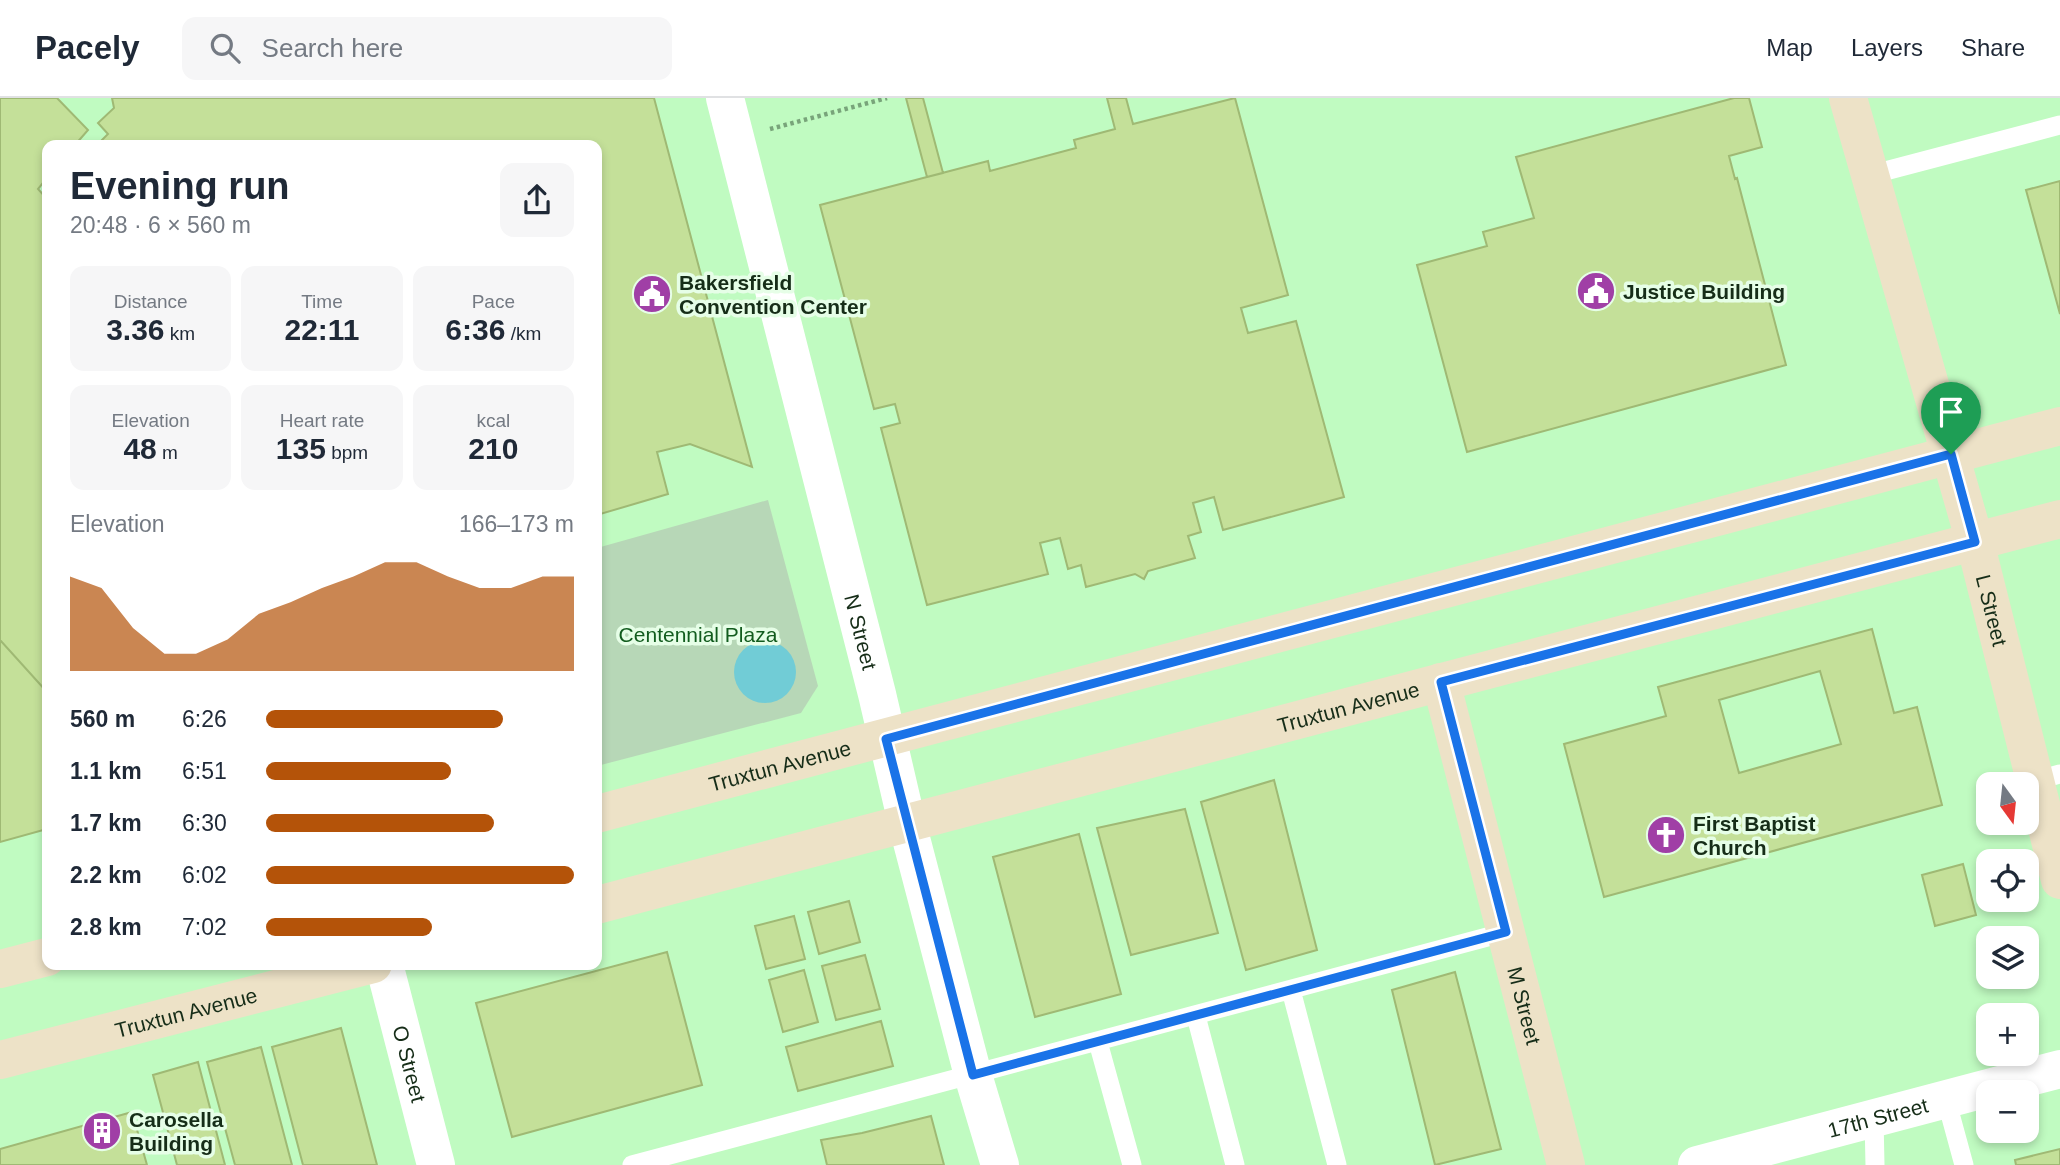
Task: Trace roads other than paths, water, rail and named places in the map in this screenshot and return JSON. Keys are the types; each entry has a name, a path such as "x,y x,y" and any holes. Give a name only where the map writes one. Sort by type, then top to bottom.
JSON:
{"main road":[{"name":"L Street","path":"1848,98 1975,542 2047,777 2060,880"},
{"name":"Truxtun Avenue","path":"602,813 2060,426"},
{"name":"Truxtun Avenue","path":"602,904 2060,519"},
{"name":"M Street","path":"1441,682 1566,1165"},
{"path":"0,969 42,958"},
{"name":"Truxtun Avenue","path":"0,1060 350,970"}],"street":[{"name":"N Street","path":"725,98 906,823 973,1075 1000,1165"},
{"name":"O Street","path":"386,970 436,1165"},
{"name":"17th Street","path":"1697,1165 2060,1069"}],"lane":[{"path":"1870,174 2060,125"},
{"path":"632,1165 1506,932"},
{"path":"1291,990 1337,1165"},
{"path":"1196,1016 1235,1165"},
{"path":"1098,1042 1132,1165"},
{"path":"1946,1099 1964,1165"},
{"path":"1874,1118 1875,1165"}],"water":[{"path":"765,641 777,643 787,650 794,660 794,684 787,694 777,701 765,703 753,701 743,694 736,684 734,672 736,660 743,650 753,643"}],"place":[{"name":"Justice Building","path":"1596,291"},
{"name":"Bakersfield Convention Center","path":"652,294"},
{"name":"First Baptist Church","path":"1666,835"},
{"name":"Carosella Building","path":"102,1131"}],"park label":[{"name":"Centennial Plaza","path":"698,634"}]}
